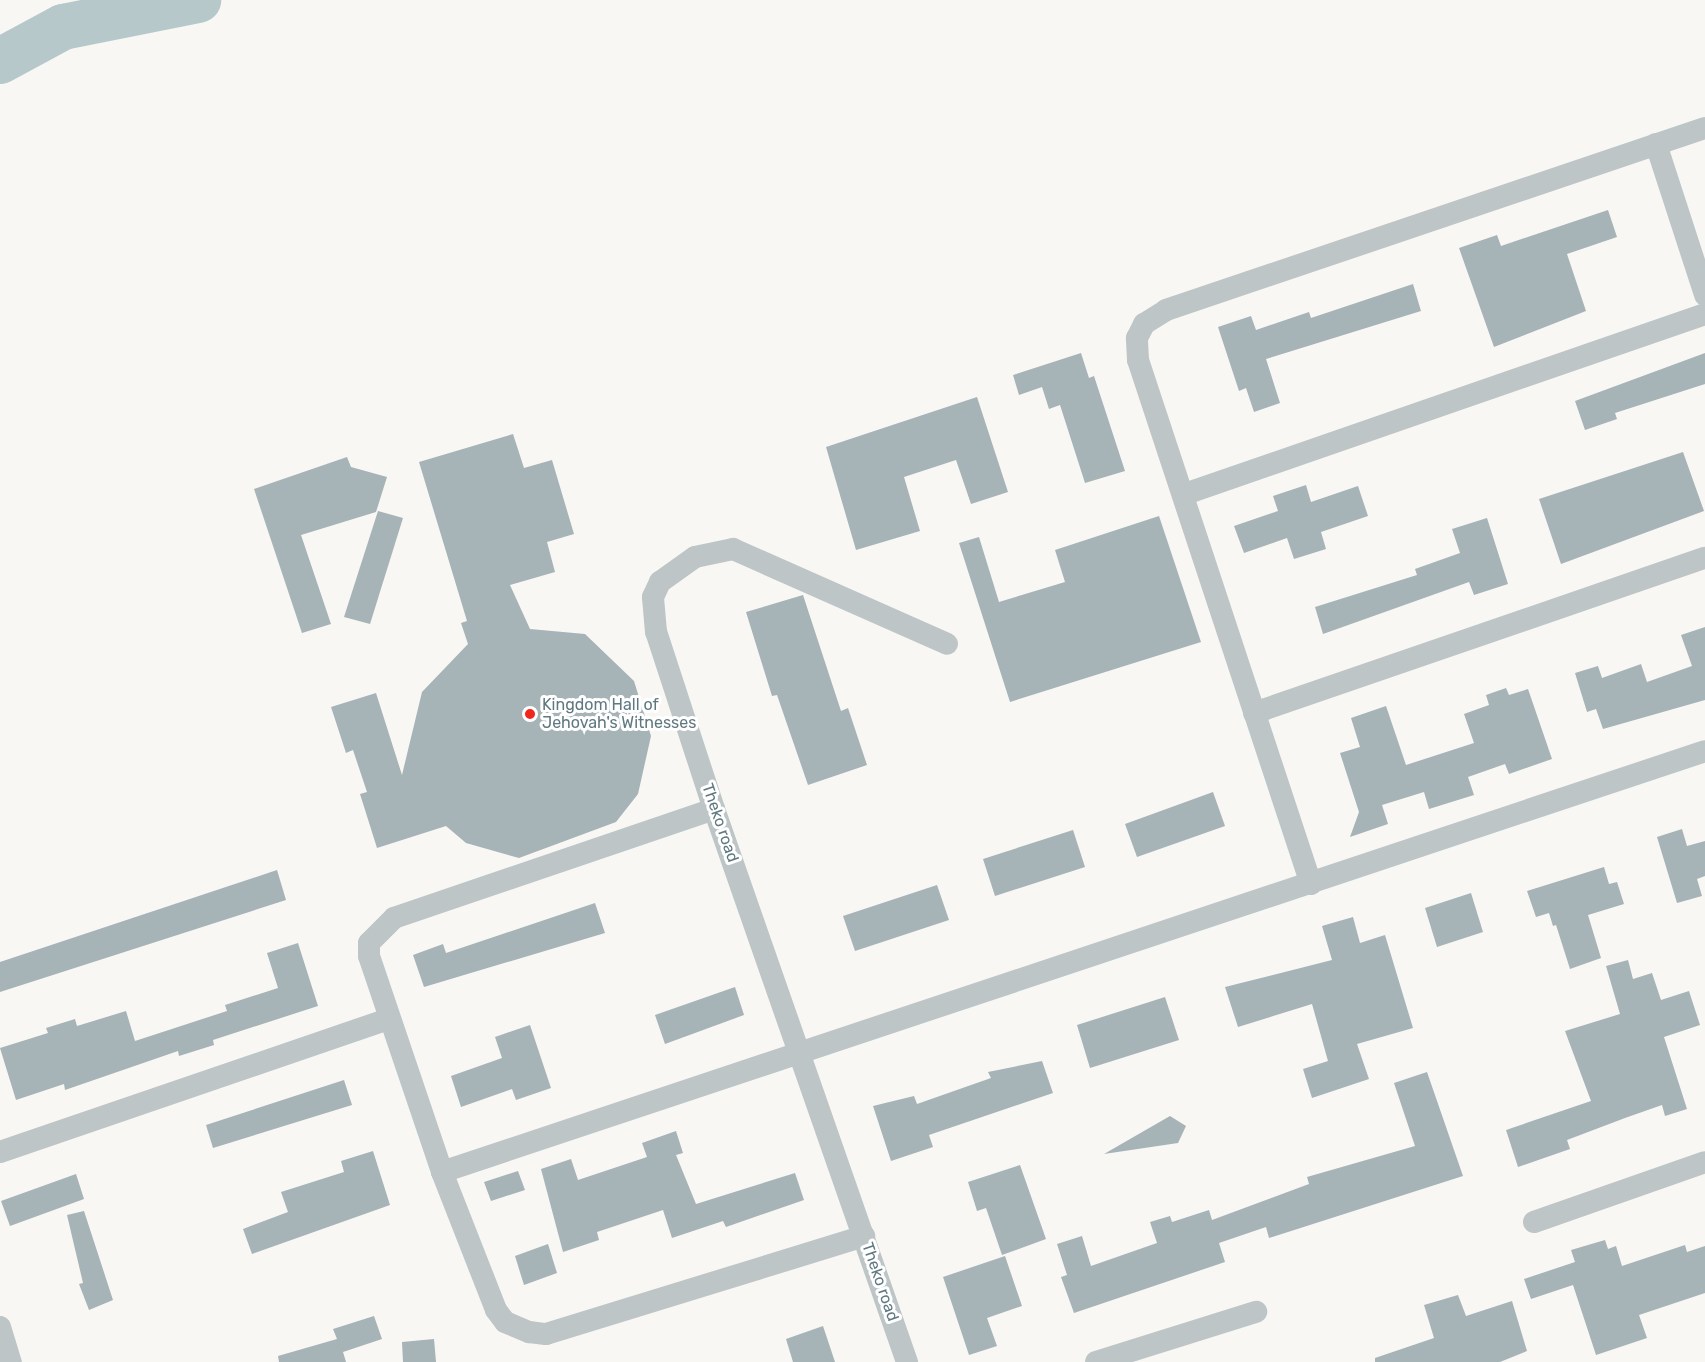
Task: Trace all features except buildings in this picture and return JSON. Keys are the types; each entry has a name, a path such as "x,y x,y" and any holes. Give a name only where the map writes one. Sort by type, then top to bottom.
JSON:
{"street":[{"path":"1311,884 1185,494 1138,360 1137,338 1144,324 1166,310 1705,128"},
{"path":"1656,144 1705,295"},
{"path":"1185,494 1705,314"},
{"name":"Theko road","path":"907,1362 802,1052 714,808 656,632 652,597 660,582 695,557 733,549 947,644"},
{"path":"1254,713 1705,558"},
{"path":"442,1172 1705,751"},
{"path":"714,808 394,918 369,944 369,956 389,1019 442,1172 496,1310 505,1322 529,1332 546,1334 864,1236"},
{"path":"0,1152 389,1019"},
{"path":"1534,1222 1705,1162"},
{"path":"1096,1362 1256,1312"},
{"path":"0,1327 11,1362"}],"waterway":[{"path":"0,61 63,27 198,0"}],"place":[{"name":"Kingdom Hall of Jehovah's Witnesses","path":"530,714"}]}
